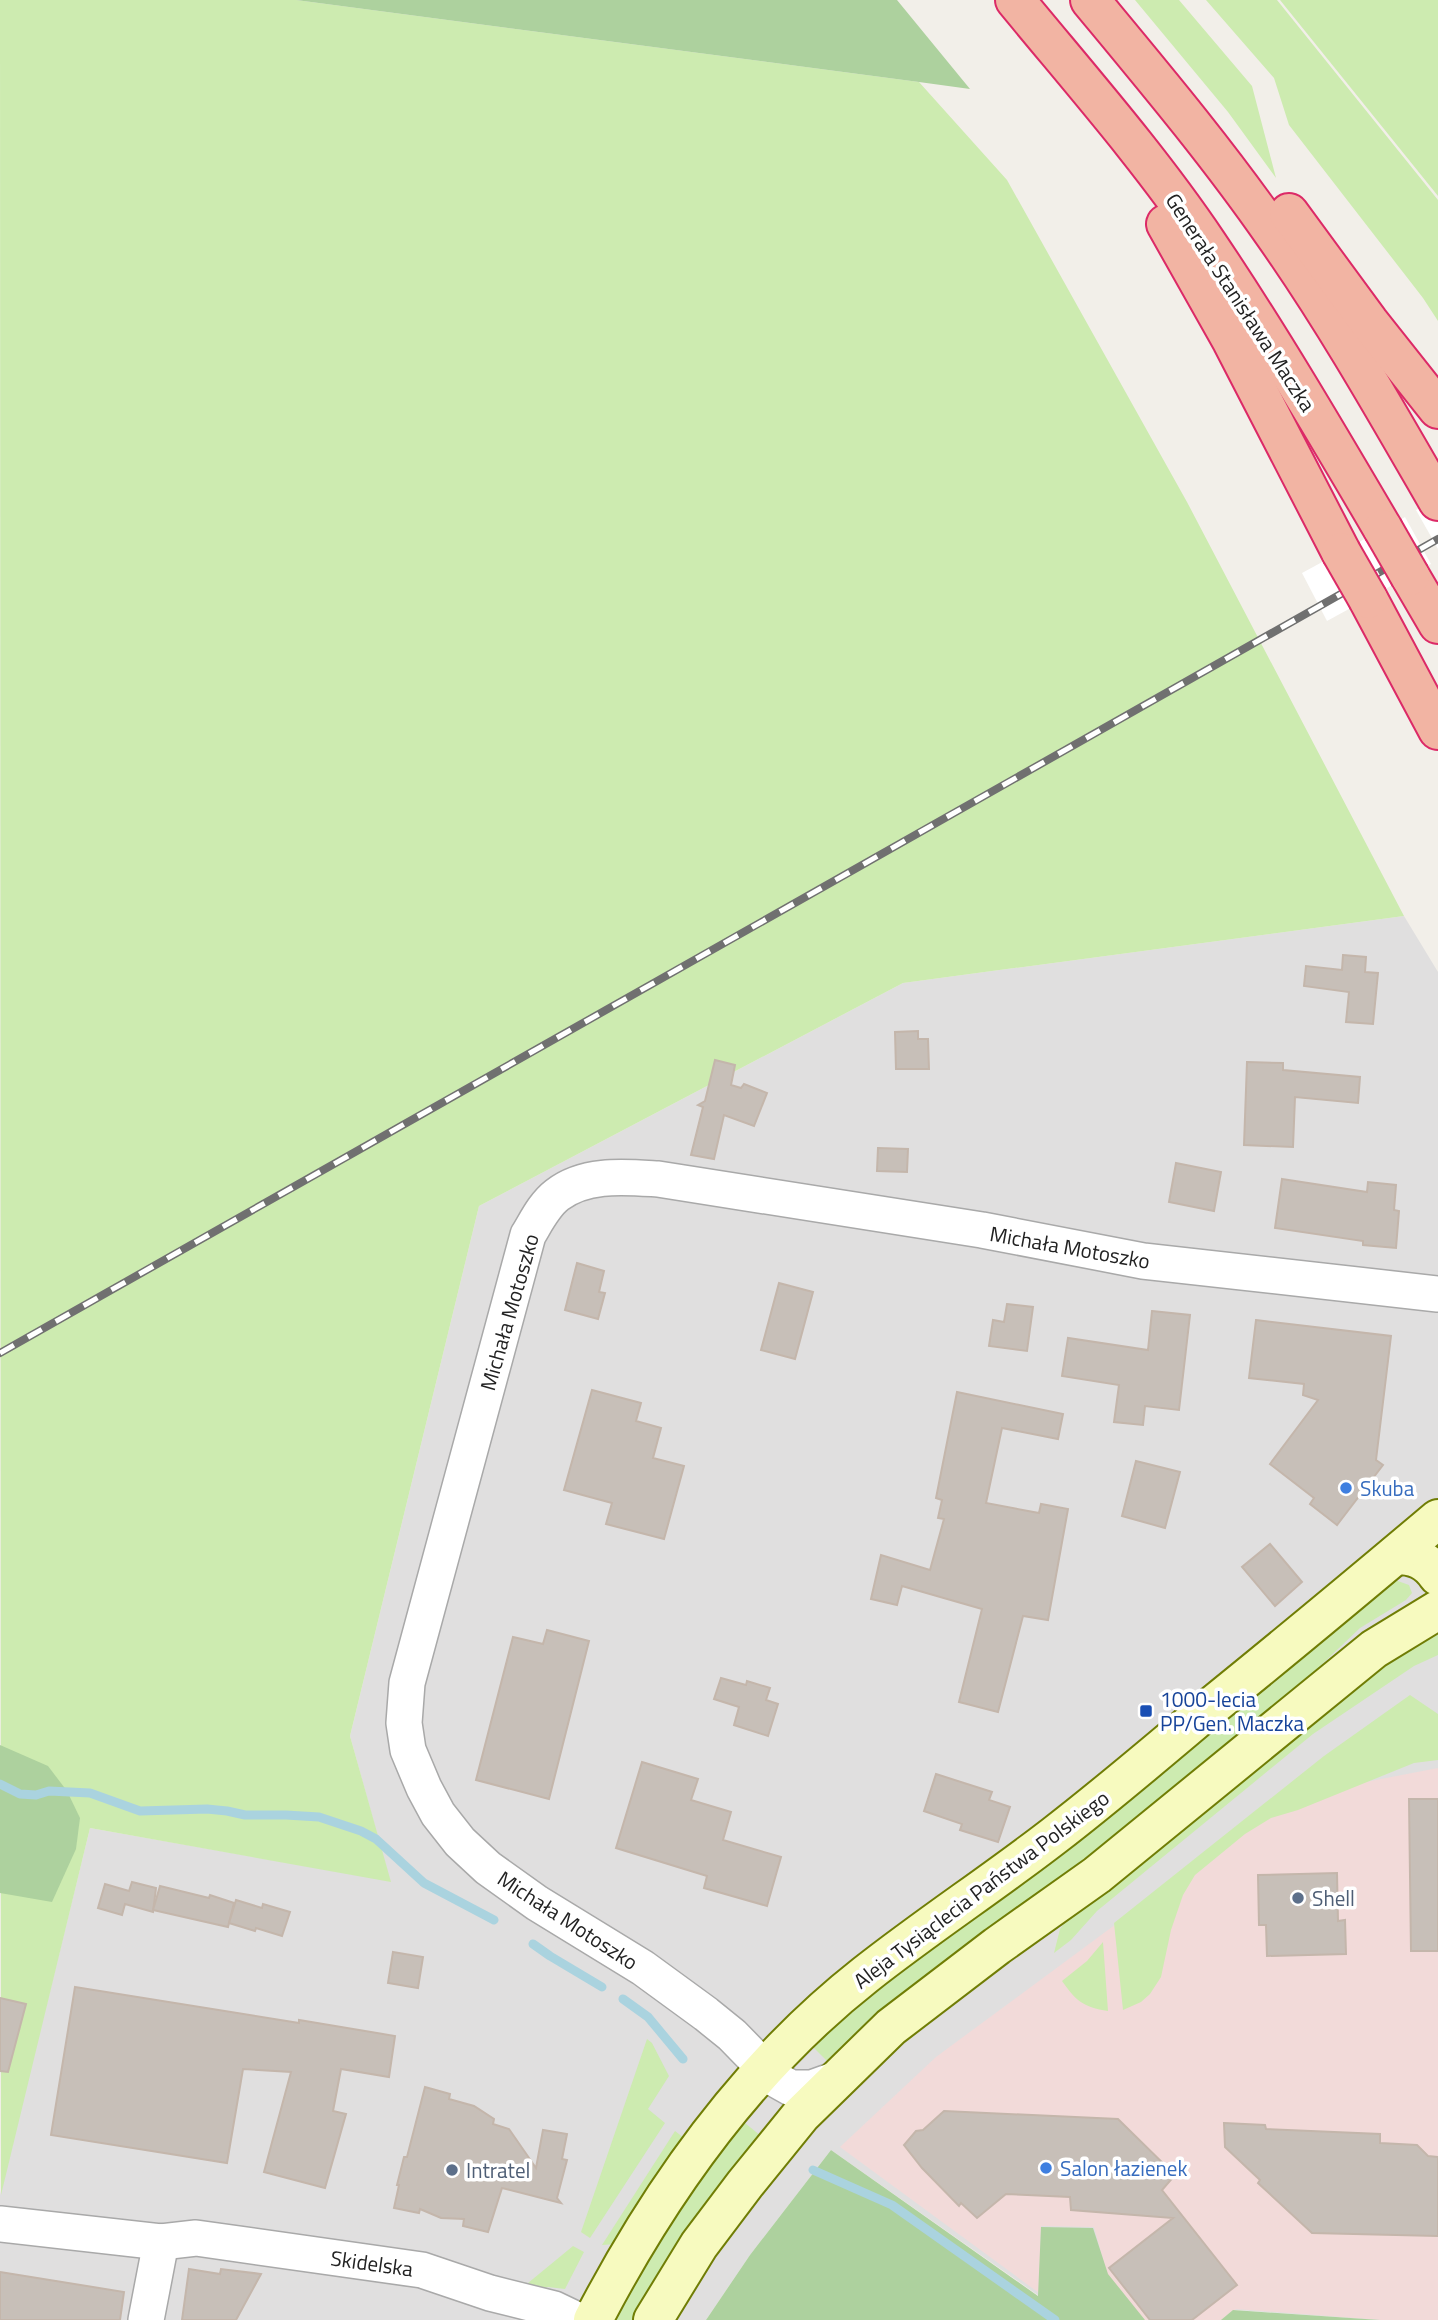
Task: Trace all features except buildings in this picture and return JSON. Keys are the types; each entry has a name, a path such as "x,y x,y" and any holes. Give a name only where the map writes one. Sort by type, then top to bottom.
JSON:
{"highway":[{"path":"1090,0 1220,124 1438,409"},
{"path":"1090,0 1183,112 1274,234 1343,340 1437,500"},
{"path":"1022,9 1095,128 1166,223 1232,341 1341,552 1438,730"},
{"name":"Generała Stanisława Maczka","path":"1022,9 1129,138 1206,241 1286,365 1438,624"}],"main road":[{"name":"Aleja Tysiąclecia Państwa Polskiego","path":"593,2320 624,2264 693,2154 763,2068 863,1976 1064,1828 1438,1519"},
{"path":"1396,1555 1409,1555 1423,1560 1438,1576"},
{"path":"653,2320 699,2245 801,2115 891,2027 1097,1874 1374,1650 1438,1610"}],"street":[{"name":"Michała Motoszko","path":"837,2079 812,2088 791,2088 775,2079 733,2035 706,2014 643,1968 488,1868 460,1842 438,1814 408,1750 404,1723 407,1683 528,1235 540,1214 557,1195 582,1182 609,1177 658,1179 982,1230 1143,1261 1438,1293"},
{"name":"Skidelska","path":"0,2224 161,2242 196,2238 422,2270 491,2293 554,2309 577,2320"},
{"path":"146,2320 161,2242"}],"shaded area":[{"path":"1404,916 1438,972 1438,2320 1380,2320 1039,2296 831,2150 750,2255 706,2320 0,2320 0,2195 90,1828 390,1881 350,1736 479,1206 903,983"},
{"path":"1438,1768 1438,2320 1381,2320 1236,2309 1222,2320 1144,2320 1107,2274 1094,2227 1041,2226 1039,2293 840,2147 936,2057 1288,1797"}],"green space":[{"path":"0,0 296,0 919,82 1007,180 1187,502 1404,916 903,983 479,1206 350,1736 391,1882 90,1828 1,2195"},
{"path":"296,0 897,0 970,89 919,82"},
{"path":"1135,0 1179,0 1252,86 1276,178 1228,112"},
{"path":"1206,0 1277,0 1438,200 1438,321 1289,125 1274,78"},
{"path":"1280,0 1438,0 1438,196"},
{"path":"1395,1580 1409,1585 1412,1593 1406,1600 1360,1628 1295,1690 1172,1792 828,2062 810,2044 838,2016"},
{"path":"1438,1634 1438,1655 1414,1666 1313,1734 1097,1911 1071,1940 1054,1953 1060,1929 1070,1915 1369,1676"},
{"path":"1410,1695 1438,1714 1438,1760 1414,1763 1298,1810 1271,1818 1245,1834 1195,1875 1183,1895 1171,1930 1161,1977 1141,2002 1123,2010 1114,1923 1324,1756"},
{"path":"0,1745 48,1766 67,1791 80,1818 76,1849 52,1902 0,1893"},
{"path":"1103,1942 1108,2011 1081,2002 1062,1981 1087,1961"},
{"path":"647,2039 652,2043 669,2076 648,2109 665,2123 590,2238 581,2232"},
{"path":"740,2119 761,2136 637,2320 612,2320 666,2221"},
{"path":"675,2131 684,2138 616,2244 602,2245"},
{"path":"831,2150 1038,2296 1041,2227 1093,2228 1108,2274 1145,2320 706,2320 750,2255"},
{"path":"573,2246 584,2252 565,2289 548,2287 537,2291 493,2280 528,2283"},
{"path":"1233,2310 1380,2320 1221,2320"}],"pier":[{"path":"1438,498 1438,549 1416,510"},
{"path":"1405,517 1431,564 1327,621 1302,573"}],"waterway":[{"path":"0,1784 20,1794 36,1795 49,1791 90,1793 140,1811 207,1809 245,1815 319,1817 376,1839 424,1883 494,1920"},
{"path":"533,1944 602,1987"},
{"path":"623,1999 648,2017 683,2059"},
{"path":"813,2170 892,2205 1055,2320"}],"railway":[{"path":"0,1353 1438,539"}],"place":[{"name":"Skuba","path":"1346,1488"},
{"name":"1000-lecia PP/Gen. Maczka","path":"1146,1711"},
{"name":"Shell","path":"1298,1898"},
{"name":"Salon łazienek","path":"1046,2168"},
{"name":"Intratel","path":"452,2170"}]}
